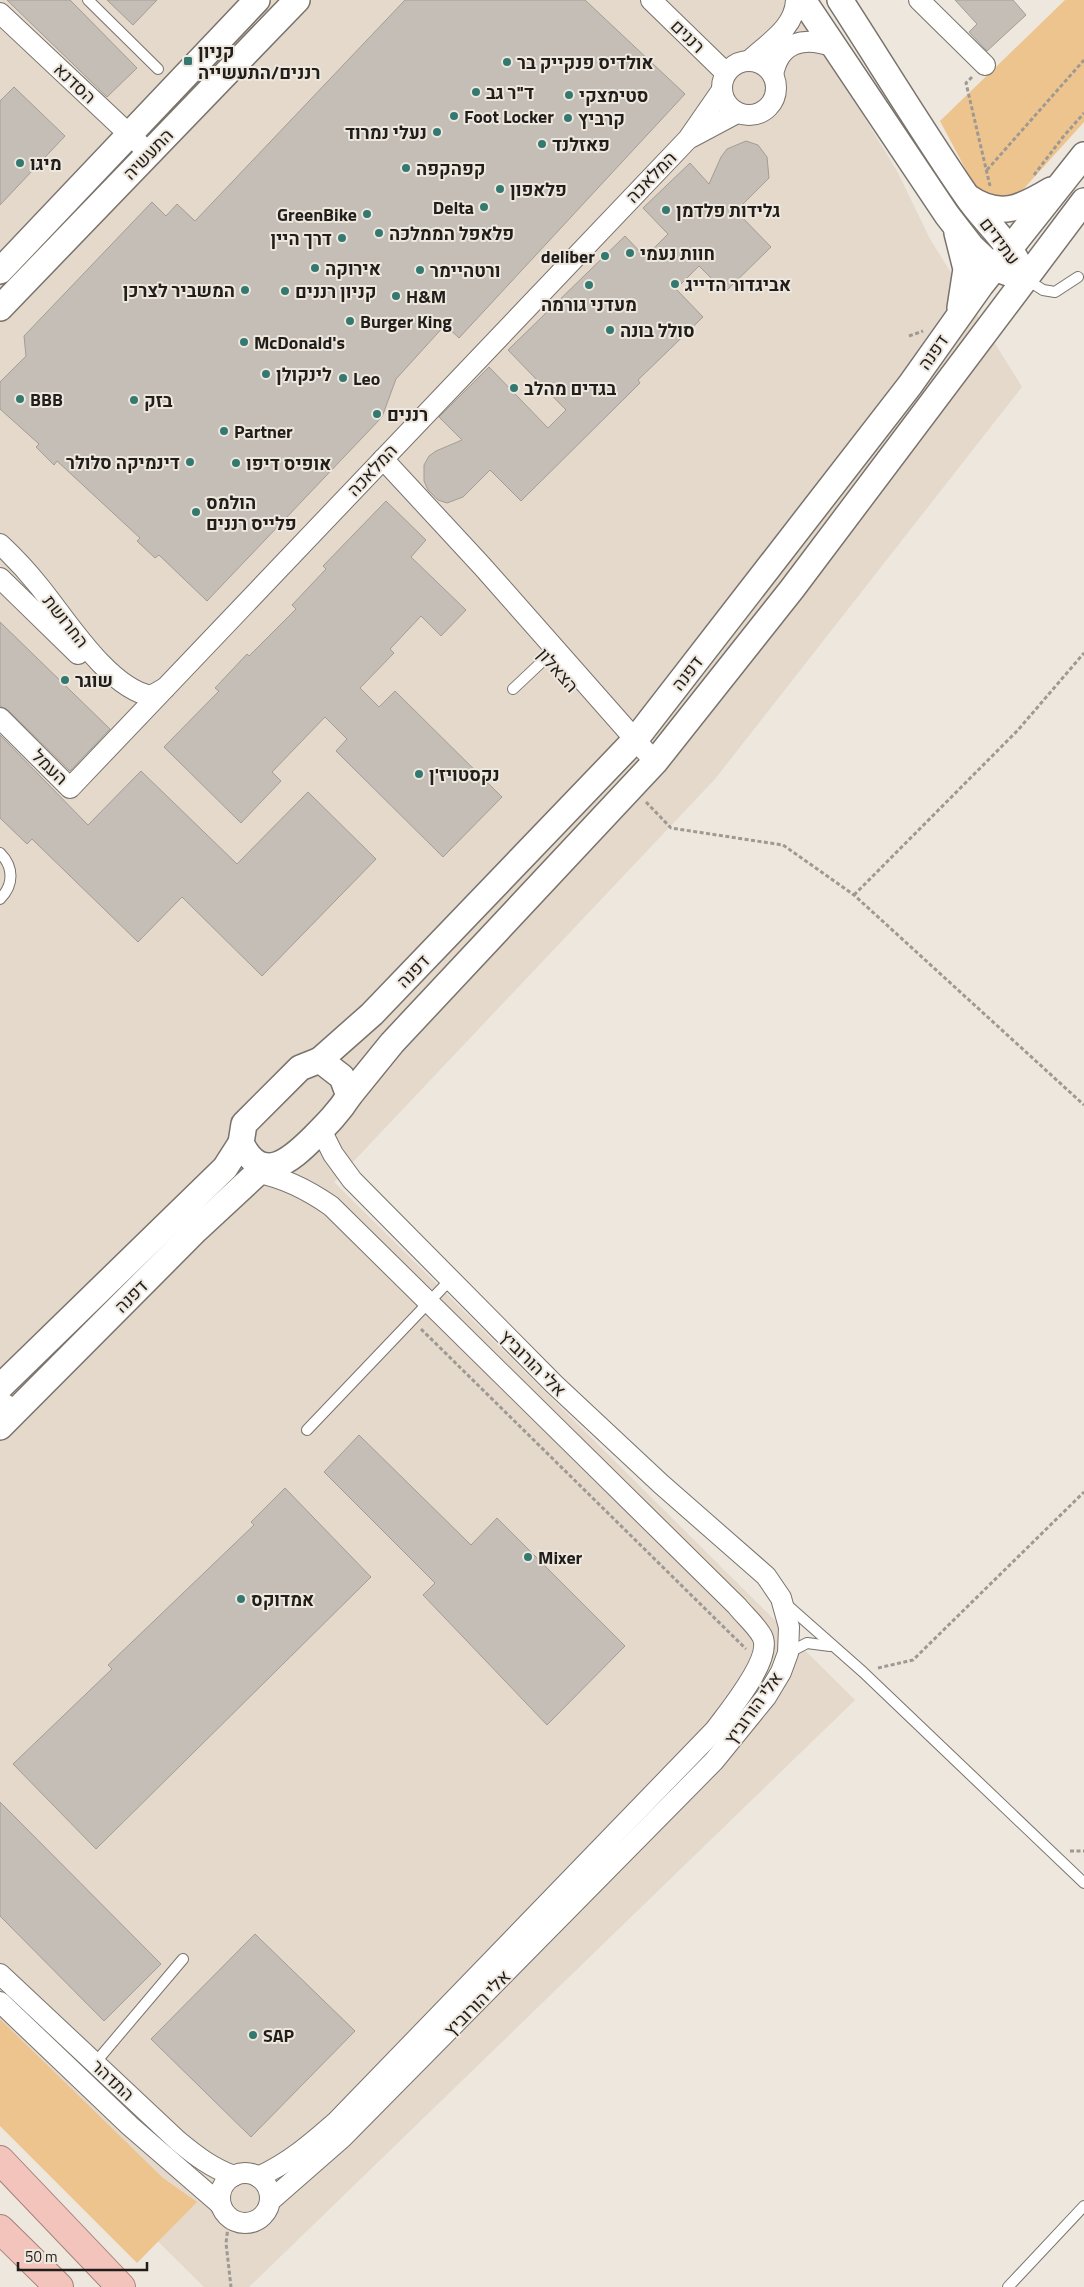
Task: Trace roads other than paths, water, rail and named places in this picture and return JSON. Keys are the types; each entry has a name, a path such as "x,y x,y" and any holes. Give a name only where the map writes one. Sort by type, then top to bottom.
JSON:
{"highway":[{"path":"0,2160 121,2287"},
{"path":"0,2179 115,2287"},
{"path":"0,2229 59,2287"}],"street":[{"name":"התעשיה","path":"0,271 256,0"},
{"name":"התעשיה","path":"0,308 297,0"},
{"name":"רננים","path":"650,0 724,81"},
{"path":"750,61 785,29 793,18 796,0"},
{"name":"עתידים","path":"803,0 952,221 971,246 994,268 1026,279"},
{"name":"עתידים","path":"840,0 966,196 990,227 1010,248 1026,279"},
{"path":"919,0 986,65"},
{"name":"הסדנא","path":"0,13 149,153"},
{"path":"773,75 763,65 750,61 740,62 724,81 724,99 729,107 737,113 756,115 768,108 774,100 776,90 773,75 775,63 782,52 795,43 808,41 820,42 834,47"},
{"name":"המלאכה","path":"140,715 384,459 466,370 688,139 724,81"},
{"name":"המלאכה","path":"688,139 737,113"},
{"name":"דפנה","path":"6,1399 225,1168 241,1143 244,1124 300,1068 320,1060 372,1014 631,744 910,385 994,268 1084,155"},
{"path":"966,196 981,206 1003,211 1016,208 1061,183"},
{"name":"דפנה","path":"6,1399 196,1230 261,1169 278,1166 293,1158 340,1110 348,1096 392,1043 651,766 792,589 1084,201"},
{"path":"952,221 962,249 966,269 962,303 954,322"},
{"name":"הצאלון","path":"384,459 482,566 631,744"},
{"name":"החרושת","path":"0,544 39,586 90,651 127,686 140,694 151,696 165,688"},
{"name":"הצאלון","path":"482,566 479,582 546,657 651,766"},
{"name":"החרושת","path":"0,578 140,715"},
{"name":"העמל","path":"0,718 70,788 140,715"},
{"path":"320,1060 342,1077 348,1096"},
{"name":"אלי הורוביץ","path":"270,2201 342,2138 714,1761 766,1697 781,1672 788,1652 789,1627 781,1598 766,1576 661,1484 554,1384 450,1280 352,1180 333,1154 321,1130"},
{"path":"241,1143 261,1169"},
{"name":"אלי הורוביץ","path":"258,2177 274,2170 304,2150 337,2121 715,1730 753,1675 764,1652 763,1637 737,1606 427,1303 331,1206 307,1189 271,1175 261,1169"},
{"name":"התדהר","path":"0,1974 193,2153 219,2170 234,2176"},
{"name":"התדהר","path":"0,2002 130,2126 225,2211"},
{"path":"246,2173 258,2177 268,2187 270,2201 265,2213 255,2222 242,2224 225,2211 221,2190 229,2179 246,2173"}],"lane":[{"path":"88,0 158,69"},
{"path":"1026,279 1043,290 1055,292 1078,277"},
{"path":"513,689 546,657"},
{"path":"0,853 6,859 11,872 10,883 0,899"},
{"path":"307,1430 450,1280"},
{"path":"781,1598 833,1647 863,1672 1084,1883"},
{"path":"788,1652 807,1643 822,1643 833,1647"},
{"path":"94,2063 183,1959"},
{"path":"1008,2287 1084,2206"}],"place":[{"name":"קניון רננים/התעשייה","path":"188,61"},
{"name":"אולדיס פנקייק בר","path":"507,62"},
{"name":"ד\"ר גב","path":"476,92"},
{"name":"סטימצקי","path":"569,95"},
{"name":"Foot Locker","path":"454,116"},
{"name":"קרביץ","path":"568,118"},
{"name":"נעלי נמרוד","path":"437,132"},
{"name":"פאזלנד","path":"542,144"},
{"name":"מיגו","path":"20,163"},
{"name":"קפהקפה","path":"406,168"},
{"name":"פלאפון","path":"500,189"},
{"name":"Delta","path":"484,207"},
{"name":"גלידות פלדמן","path":"666,210"},
{"name":"GreenBike","path":"367,214"},
{"name":"פלאפל הממלכה","path":"379,233"},
{"name":"דרך היין","path":"342,238"},
{"name":"חוות נעמי","path":"630,253"},
{"name":"deliber","path":"605,256"},
{"name":"אירוקה","path":"315,268"},
{"name":"ורטהיימר","path":"420,270"},
{"name":"אביגדור הדייג","path":"675,284"},
{"name":"מעדני גורמה","path":"589,285"},
{"name":"המשביר לצרכן","path":"245,290"},
{"name":"קניון רננים","path":"285,291"},
{"name":"H&M","path":"396,296"},
{"name":"Burger King","path":"350,321"},
{"name":"סולל בונה","path":"610,330"},
{"name":"McDonald's","path":"244,342"},
{"name":"לינקולן","path":"266,374"},
{"name":"Leo","path":"343,378"},
{"name":"בגדים מהלב","path":"514,388"},
{"name":"BBB","path":"20,399"},
{"name":"בזק","path":"134,400"},
{"name":"רננים","path":"377,414"},
{"name":"Partner","path":"224,431"},
{"name":"דינמיקה סלולר","path":"190,462"},
{"name":"אופיס דיפו","path":"236,463"},
{"name":"הולמס פלייס רננים","path":"196,512"},
{"name":"שוגר","path":"65,680"},
{"name":"נקסטויז'ן","path":"419,774"},
{"name":"Mixer","path":"528,1557"},
{"name":"אמדוקס","path":"241,1599"},
{"name":"SAP","path":"253,2035"}]}
